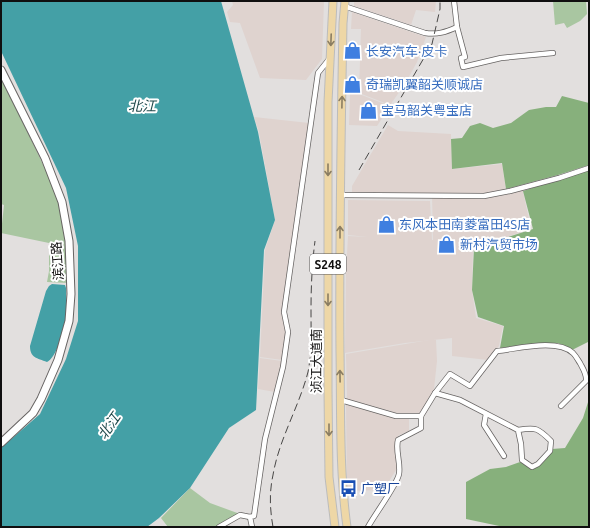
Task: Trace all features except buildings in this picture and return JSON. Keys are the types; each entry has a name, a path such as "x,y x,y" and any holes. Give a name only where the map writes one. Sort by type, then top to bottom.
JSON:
{"main road":[{"name":"浈江大道南","path":"334,1 328,102 328,195 329,457 335,527"},
{"name":"浈江大道南","path":"344,4 341,195 341,458 347,527"},
{"path":"330,58 342,58"},
{"path":"328,195 341,195"}],"street":[{"path":"454,1 457,27 464,57 461,58 463,67 502,58 553,53"},
{"path":"344,4 425,33 443,33 457,27"},
{"path":"219,527 240,515 250,517 254,516 265,439 283,367 288,332 284,312 318,73 330,58"},
{"name":"滨江路","path":"1,70 45,158 62,202 68,241 71,294 70,321 60,353 41,399 33,413 1,443"},
{"path":"341,195 484,196 510,191 559,178 589,168"},
{"path":"368,527 399,478 400,464 397,444 398,440 421,428 421,416 435,393 450,374 470,386 497,351 538,345 565,348 575,354 587,378 586,381 561,406"},
{"path":"435,393 460,400 518,430 529,428 539,429 551,441 550,451 538,464 532,467 522,460 518,430"},
{"path":"341,400 396,416 421,416"},
{"path":"486,414 484,425 504,456"},
{"path":"250,517 252,527"}],"shaded area":[{"path":"232,1 324,1 322,59 306,80 260,78 240,23 230,22 227,12 233,5"},
{"path":"354,1 436,1 435,12 416,10 411,25 354,6"},
{"path":"352,12 426,37 417,62 405,84 390,105 359,93 361,29 351,29"},
{"name":"宝马韶关粤宝店","path":"350,94 359,94 390,106 377,126 349,125"},
{"path":"254,117 309,123 282,311 286,329 282,360 260,357 265,250 275,220 259,132"},
{"name":"新村汽贸市场","path":"388,125 398,131 451,134 452,169 502,164 506,190 522,187 531,229 473,248 472,290 476,318 503,326 499,346 488,360 452,356 452,338 405,343 345,353 348,236 368,237 348,235 348,200 430,201 433,240 432,193 352,192 352,186"},
{"path":"436,340 437,361 434,389 420,414 396,413 347,399 346,354"},
{"path":"260,358 282,361 275,392 258,389"},
{"path":"346,403 396,419 409,419 409,431 399,435 395,440 398,467 384,489 347,491"}],"green space":[{"path":"553,1 586,1 587,14 580,21 567,28 564,23 555,25"},
{"path":"1,76 56,192 61,207 68,256 69,283 47,282 49,271 49,243 1,233 4,205 1,204"},
{"path":"562,96 589,103 589,165 506,189 502,163 452,169 451,139 462,138 470,126 480,123 493,128 511,123 529,110 556,107"},
{"path":"589,169 589,343 588,342 572,350 558,343 541,343 500,348 504,326 478,317 472,290 474,248 533,229 523,191"},
{"path":"589,399 589,527 504,527 466,519 466,482 490,469 506,467 520,462 532,468 552,449 565,448 583,418"},
{"path":"190,488 210,503 240,514 216,527 168,527 161,518"}],"water":[{"name":"北江","path":"1,1 221,1 258,132 275,220 264,250 256,410 229,428 190,488 159,518 147,527 1,527 1,448 40,414 66,359 78,321 78,246 66,188 1,51"},
{"path":"52,284 65,285 66,316 60,343 54,355 47,362 33,355 30,350 30,346 46,291"}],"railway":[{"path":"359,170 432,44 440,9 440,1"},
{"path":"273,527 270,495 276,462 308,372 311,342 312,276 315,241"}],"place":[{"name":"长安汽车·皮卡","path":"353,51"},
{"name":"奇瑞凯翼韶关顺诚店","path":"353,84"},
{"name":"宝马韶关粤宝店","path":"368,110"},
{"name":"东风本田南菱富田4S店","path":"386,224"},
{"name":"新村汽贸市场","path":"447,244"},
{"name":"广塑厂","path":"348,488"}]}
